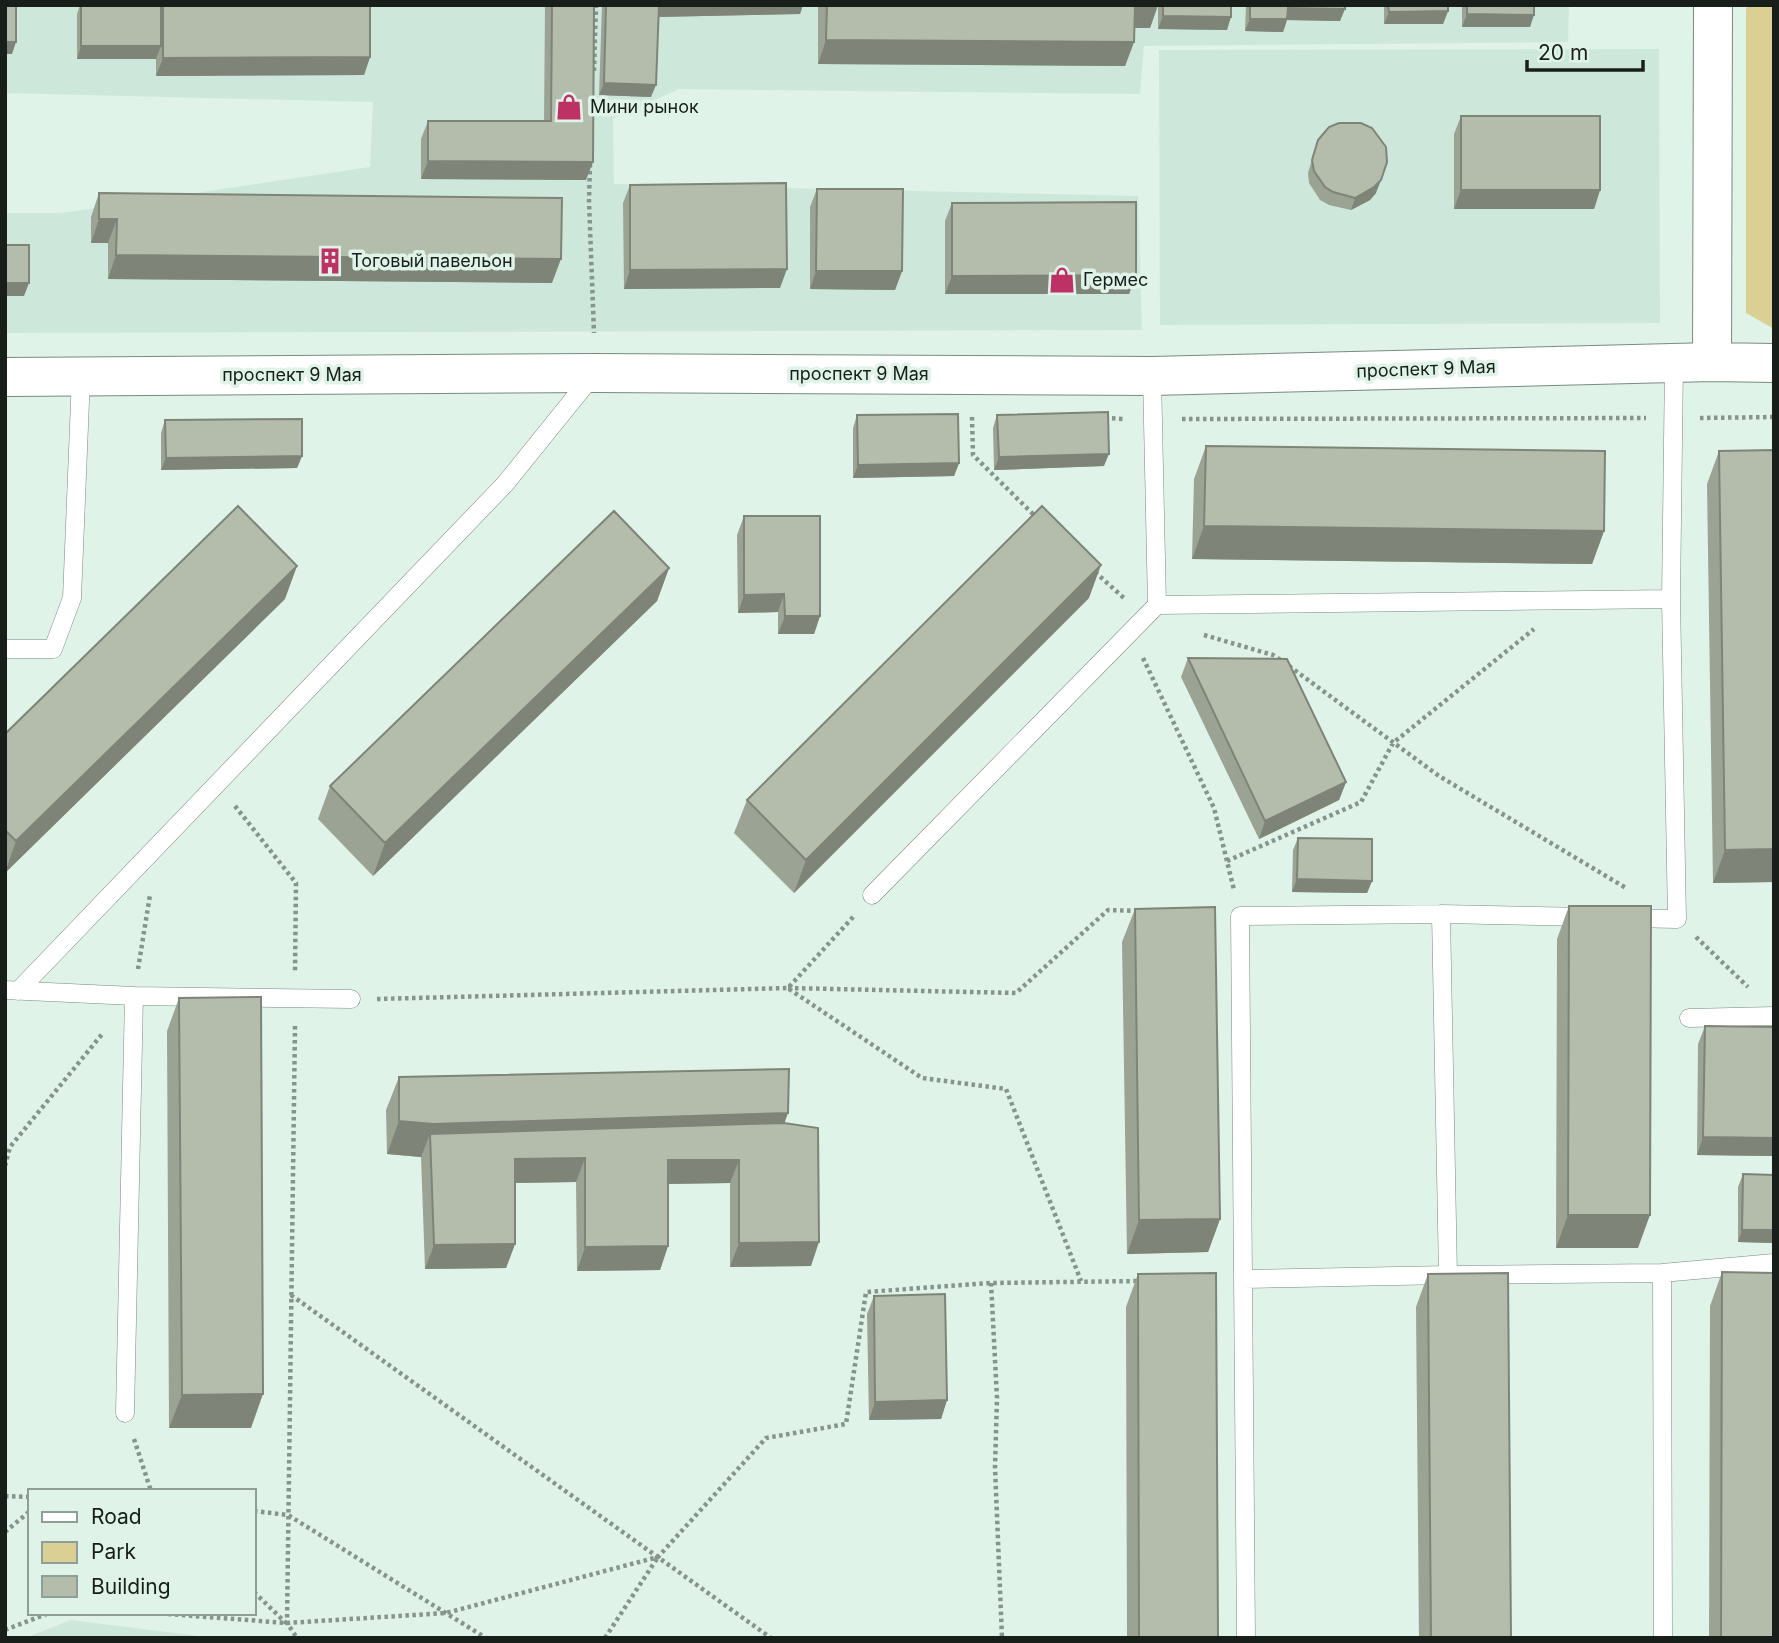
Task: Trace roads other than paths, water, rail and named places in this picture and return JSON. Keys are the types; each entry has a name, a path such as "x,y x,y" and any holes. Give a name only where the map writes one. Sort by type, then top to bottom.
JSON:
{"street":[{"path":"1712,362 1713,5"},
{"name":"проспект 9 Мая","path":"5,377 595,373 1152,376 1712,362 1774,363"}],"lane":[{"path":"1246,1638 1240,916 1441,914 1677,919 1671,599 1674,363"},
{"path":"11,990 158,845 505,484 595,373"},
{"path":"1150,611 1152,376"},
{"path":"5,649 53,649 72,598 81,377"},
{"path":"872,895 1150,611 1671,599"},
{"path":"1441,914 1448,1275"},
{"path":"11,990 134,996 351,999"},
{"path":"125,1413 134,996"},
{"path":"1689,1018 1774,1016"},
{"path":"1243,1279 1662,1273 1774,1263"},
{"path":"1662,1273 1663,1638"}],"place":[{"name":"Мини рынок","path":"569,107"},
{"name":"Тоговый павельон","path":"330,261"},
{"name":"Гермес","path":"1062,280"}]}
